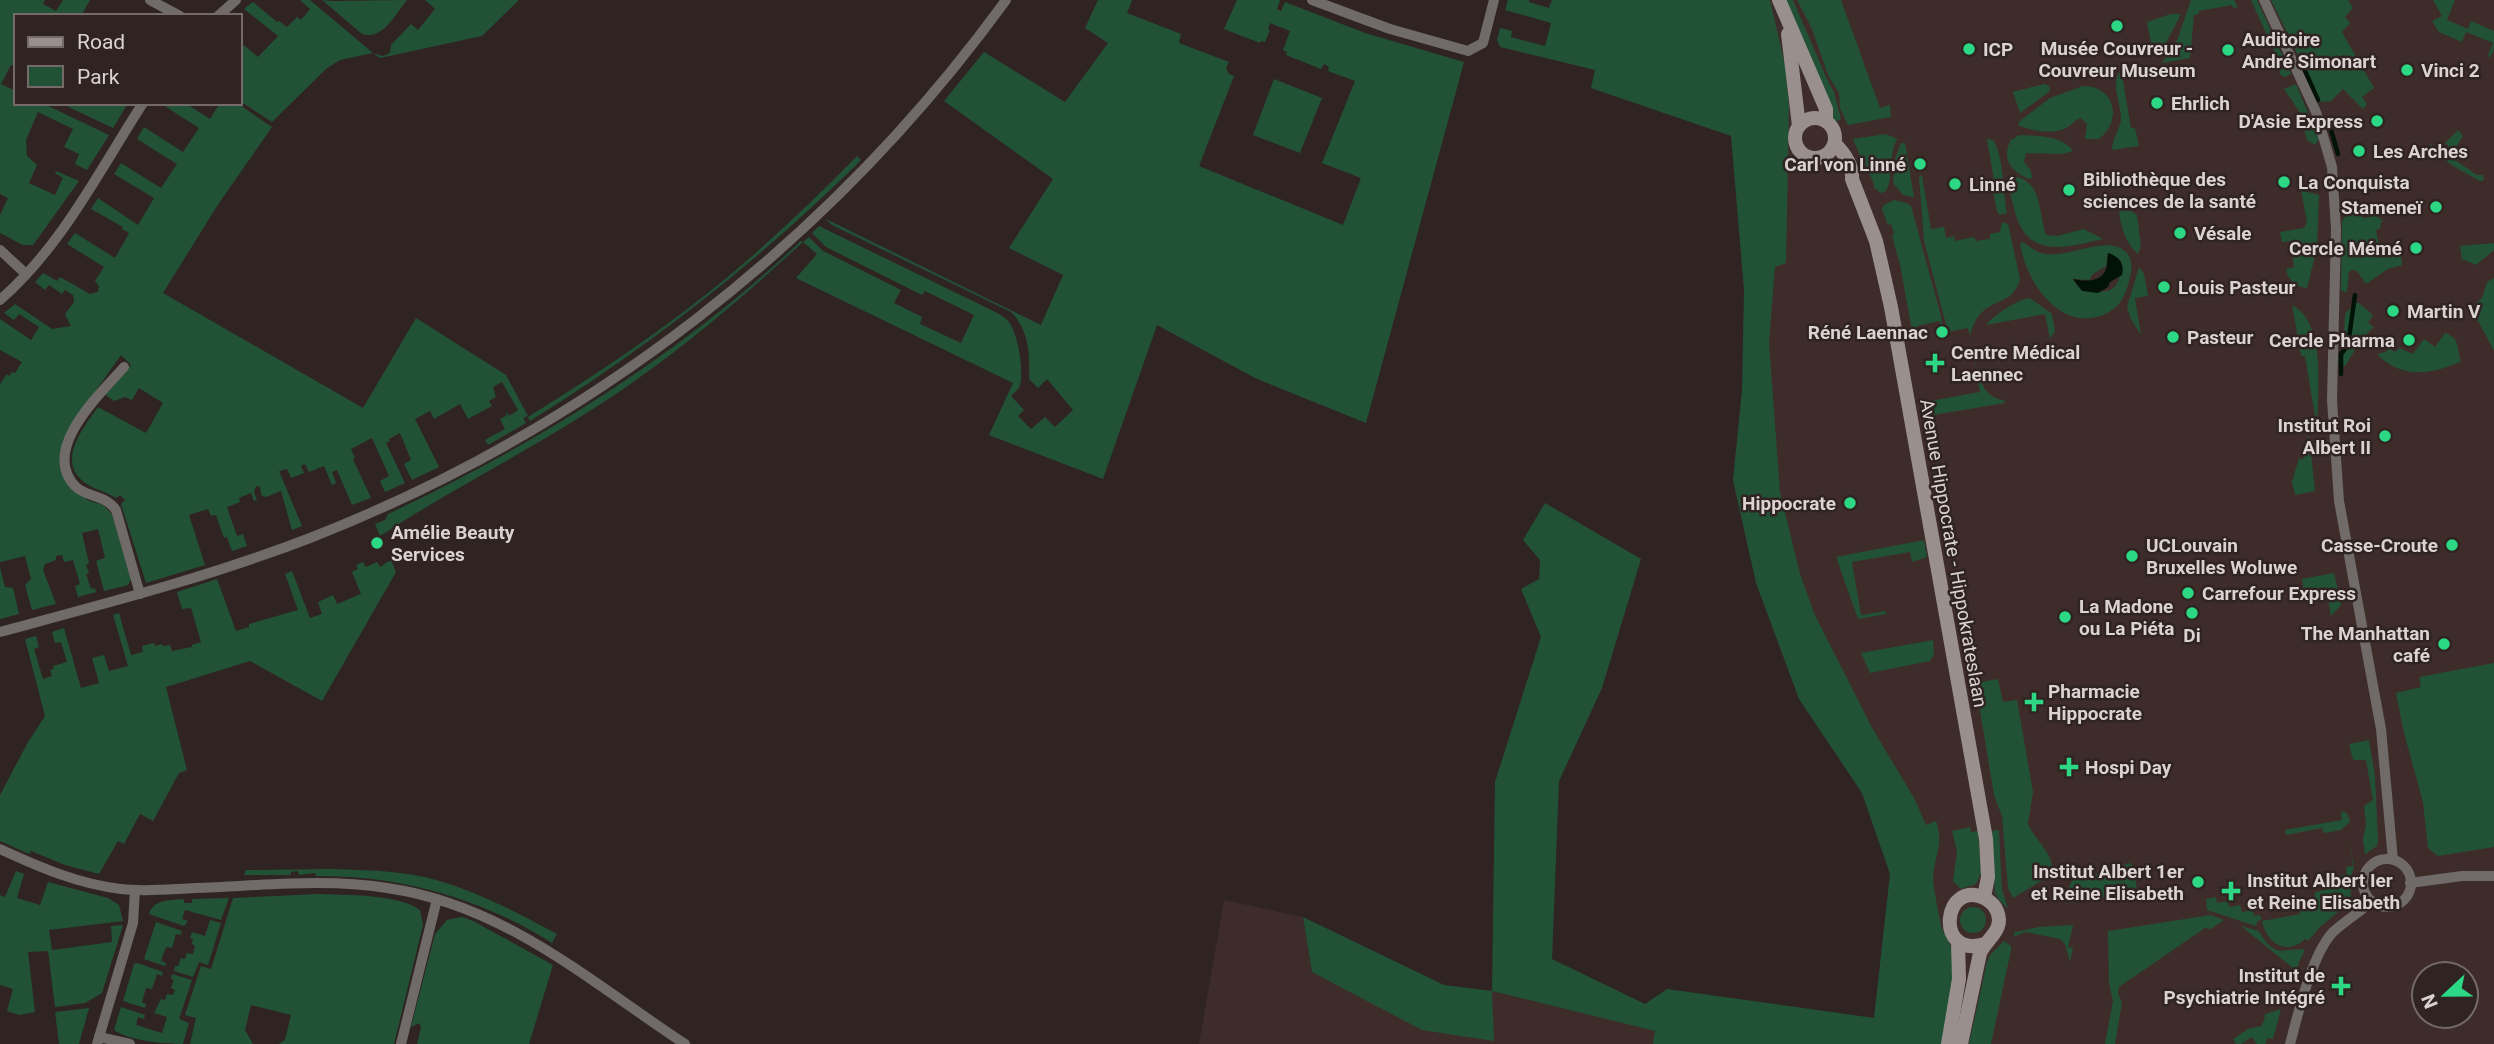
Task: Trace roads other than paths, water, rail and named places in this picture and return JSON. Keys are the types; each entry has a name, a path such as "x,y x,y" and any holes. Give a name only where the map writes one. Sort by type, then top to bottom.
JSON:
{"street":[{"path":"150,0 176,14"},
{"path":"220,14 236,0"},
{"path":"0,632 140,594 291,545 409,496 517,439 632,366 751,275 872,161 953,69 1006,0"},
{"path":"1312,0 1390,29 1468,51 1483,43 1494,0"},
{"name":"Avenue Hippocrate - Hippokrateslaan","path":"1779,0 1826,109 1826,121 1835,132 1835,145 1845,155 1852,172 1852,179 1876,241 1893,318 1986,839 1988,877 1984,897"},
{"path":"2264,0 2316,112 2332,167 2336,229 2332,400 2339,501 2381,729 2393,860"},
{"name":"Avenue Hippocrate - Hippokrateslaan","path":"1787,18 1799,126 1795,138 1800,151 1812,158 1823,157 1839,165 1852,179"},
{"path":"0,300 44,255 69,221 142,105"},
{"path":"1799,126 1812,118 1826,121"},
{"path":"1823,157 1835,145"},
{"path":"0,250 26,274"},
{"path":"124,367 81,418 67,441 64,459 68,475 78,489 106,499 116,510 140,594"},
{"path":"0,849 69,877 135,890 335,883 388,888 437,899 504,924 685,1044"},
{"path":"2393,860 2403,866 2410,883 2409,890 2400,902 2386,907 2372,901 2363,888 2365,872 2377,861 2393,860"},
{"path":"2410,883 2462,876 2494,876"},
{"path":"130,1044 98,1041 133,923 135,890"},
{"path":"1948,1044 1959,979 1958,941 1948,921 1952,908 1964,897 1974,895 1984,897 1995,907 1999,922 1995,935 1984,944 1980,953 1961,1044"},
{"path":"401,1044 437,899"},
{"path":"2290,1044 2303,999 2326,941 2333,932 2372,901"},
{"path":"1958,941 1971,946 1984,944"}],"waterway":[{"path":"2301,62 2318,100"},
{"path":"2331,130 2338,154"},
{"path":"2341,374 2341,354 2348,345 2355,295"}],"place":[{"name":"Musée Couvreur - Couvreur Museum","path":"2117,26"},
{"name":"ICP","path":"1969,49"},
{"name":"Auditoire André Simonart","path":"2228,50"},
{"name":"Vinci 2","path":"2407,70"},
{"name":"Ehrlich","path":"2157,103"},
{"name":"D'Asie Express","path":"2377,121"},
{"name":"Les Arches","path":"2359,151"},
{"name":"Carl von Linné","path":"1920,164"},
{"name":"La Conquista","path":"2284,182"},
{"name":"Linné","path":"1955,184"},
{"name":"Bibliothèque des sciences de la santé","path":"2069,190"},
{"name":"Stameneï","path":"2436,207"},
{"name":"Vésale","path":"2180,233"},
{"name":"Cercle Mémé","path":"2416,248"},
{"name":"Louis Pasteur","path":"2164,287"},
{"name":"Martin V","path":"2393,311"},
{"name":"Réné Laennac","path":"1942,332"},
{"name":"Pasteur","path":"2173,337"},
{"name":"Cercle Pharma","path":"2409,340"},
{"name":"Centre Médical Laennec","path":"1935,363"},
{"name":"Institut Roi Albert II","path":"2385,436"},
{"name":"Hippocrate","path":"1850,503"},
{"name":"Amélie Beauty Services","path":"377,543"},
{"name":"Casse-Croute","path":"2452,545"},
{"name":"UCLouvain Bruxelles Woluwe","path":"2132,556"},
{"name":"Carrefour Express","path":"2188,593"},
{"name":"Di","path":"2192,613"},
{"name":"La Madone ou La Piéta","path":"2065,617"},
{"name":"The Manhattan café","path":"2444,644"},
{"name":"Pharmacie Hippocrate","path":"2034,702"},
{"name":"Hospi Day","path":"2069,767"},
{"name":"Institut Albert 1er et Reine Elisabeth","path":"2198,882"},
{"name":"Institut Albert Ier et Reine Elisabeth","path":"2231,891"},
{"name":"Institut de Psychiatrie Intégré","path":"2341,986"}]}
